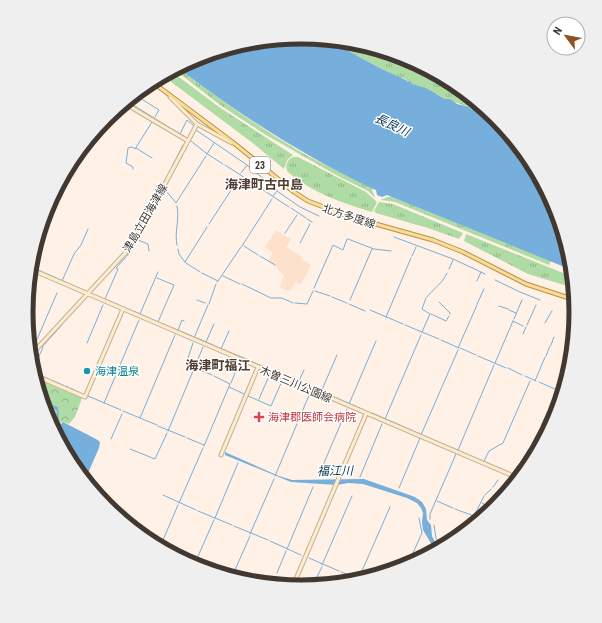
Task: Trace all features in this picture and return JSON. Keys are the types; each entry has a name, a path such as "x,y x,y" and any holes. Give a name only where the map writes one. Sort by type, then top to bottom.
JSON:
{"main road":[{"name":"北方多度線","path":"157,86 308,201 347,216 433,240 463,252 526,284 568,298"},
{"path":"166,93 197,124 235,144"},
{"path":"129,106 188,141"},
{"name":"津島立田海津線","path":"36,350 124,255 131,245 197,124"},
{"name":"木曽三川公園線","path":"36,272 513,476"},
{"path":"41,378 85,397 123,309"},
{"path":"221,455 258,367"},
{"path":"295,580 366,414"}],"shaded area":[{"path":"276,230 291,239 286,248 302,257 301,259 311,265 302,283 300,284 295,282 290,292 279,287 284,276 275,265 268,261 273,253 265,247"}],"green space":[{"path":"335,46 370,53 410,67 445,86 481,112 445,99 426,88 408,82 404,78 398,77 347,49"},
{"path":"182,71 274,136 308,156 373,189 375,198 368,191 338,176 266,135 220,105 179,73"},
{"path":"176,74 219,107 293,155 287,160 284,169 254,144 167,79"},
{"path":"293,157 298,157 366,192 377,202 372,212 327,196 297,179 286,169 288,161"},
{"path":"387,197 392,197 551,261 549,265 395,202 381,200"},
{"path":"379,202 393,204 463,233 459,239 428,228 376,213 374,211"},
{"path":"466,234 567,274 568,286 528,274 464,241"},
{"path":"42,381 82,398 75,417 69,424 63,422 57,423"}],"water":[{"name":"長良川","path":"283,44 319,44 347,49 350,52 408,82 410,81 412,84 426,88 445,99 450,99 457,104 469,107 472,110 474,109 479,111 514,148 533,178 549,209 555,225 565,267 387,195 382,197 377,195 376,190 320,162 271,133 182,71 215,58 249,49"},
{"path":"49,404 58,407 59,420 61,424 63,422 100,442 99,448 88,474 61,430 56,420 57,411 53,407 50,407"},
{"path":"225,452 279,476 292,480 364,479 415,497 422,502 426,509 427,520 431,525 432,536 436,544 432,545 423,530 423,513 421,508 417,503 407,498 363,484 348,483 337,485 291,482 225,455"}],"waterway":[{"path":"143,100 159,110 155,117"},
{"path":"132,104 137,107"},
{"path":"138,108 170,128"},
{"path":"180,134 187,120 193,125"},
{"path":"133,169 133,167 126,163 128,148 132,147 135,149 152,122"},
{"path":"172,129 184,136"},
{"path":"196,130 247,165"},
{"path":"191,141 223,164"},
{"path":"207,154 214,143"},
{"path":"77,168 92,144"},
{"path":"173,165 183,145"},
{"path":"136,148 152,158"},
{"path":"163,190 168,193 176,203 206,156"},
{"path":"225,165 256,185"},
{"path":"241,173 247,165 277,190"},
{"path":"209,224 239,178"},
{"name":"福江川","path":"156,186 160,189"},
{"path":"257,186 289,207"},
{"path":"273,196 277,191 300,207 319,216"},
{"path":"242,246 272,199"},
{"name":"福江川","path":"177,206 177,245"},
{"path":"291,208 306,218"},
{"path":"285,233 297,215"},
{"path":"307,219 312,222"},
{"path":"300,243 310,224"},
{"path":"185,262 207,227"},
{"path":"62,281 74,254 81,245 88,229"},
{"path":"394,237 453,259 481,272"},
{"path":"314,288 333,245 343,250 347,239"},
{"path":"348,239 374,249 391,251"},
{"path":"127,256 138,240 148,244 149,251"},
{"path":"244,246 258,255"},
{"path":"218,281 241,247"},
{"path":"412,256 416,247"},
{"name":"福江川","path":"178,249 179,254 185,262"},
{"path":"350,300 372,249"},
{"path":"260,256 275,265"},
{"path":"105,299 118,269 116,268 126,257"},
{"path":"386,317 411,258"},
{"path":"449,269 453,260"},
{"name":"福江川","path":"186,263 200,272"},
{"path":"36,269 43,272"},
{"path":"140,314 158,272"},
{"path":"477,281 481,272 485,274"},
{"path":"45,273 79,288"},
{"name":"福江川","path":"202,273 218,281 217,282"},
{"path":"427,297 443,280 447,273"},
{"path":"223,276 240,284"},
{"path":"157,278 174,285 158,322"},
{"path":"495,280 540,300"},
{"name":"福江川","path":"209,304 216,284"},
{"path":"242,284 271,298 282,298 293,303"},
{"path":"81,289 86,291"},
{"path":"477,304 484,289"},
{"path":"295,303 307,304 313,291"},
{"path":"315,291 330,296"},
{"path":"35,348 37,346 35,344 57,293"},
{"path":"95,295 119,305"},
{"path":"332,297 347,303"},
{"path":"422,332 430,314 422,309 426,298"},
{"path":"197,300 205,303"},
{"path":"514,319 522,300"},
{"path":"439,302 450,314"},
{"path":"349,304 365,311"},
{"path":"87,343 103,305"},
{"name":"福江川","path":"194,338 208,305"},
{"path":"458,348 477,305"},
{"path":"527,325 536,305"},
{"path":"499,306 508,309"},
{"path":"128,309 140,314"},
{"path":"370,310 403,324"},
{"path":"509,310 516,313"},
{"path":"545,323 552,311"},
{"path":"431,314 446,321 449,316"},
{"path":"142,315 158,322"},
{"path":"104,403 139,320"},
{"path":"178,330 182,320 184,321"},
{"path":"513,321 523,326"},
{"path":"495,363 513,321"},
{"path":"160,323 192,336"},
{"path":"206,342 214,324"},
{"path":"405,325 439,339"},
{"path":"37,360 42,347 61,326"},
{"path":"523,334 526,327"},
{"path":"221,349 229,331"},
{"path":"140,418 175,335"},
{"path":"385,419 421,335"},
{"path":"551,345 554,337"},
{"path":"197,338 213,345"},
{"path":"441,340 459,348"},
{"path":"349,404 376,341"},
{"name":"福江川","path":"193,343 186,364 212,375"},
{"path":"215,346 227,351"},
{"path":"546,356 550,346"},
{"path":"168,431 203,347"},
{"path":"460,348 476,355"},
{"path":"421,435 458,350"},
{"path":"229,352 249,360"},
{"path":"321,392 337,355"},
{"path":"478,356 506,368"},
{"path":"535,381 545,357"},
{"path":"250,361 267,368"},
{"path":"231,383 239,363"},
{"path":"458,450 494,365"},
{"path":"508,368 522,375"},
{"path":"270,370 287,377"},
{"path":"299,381 304,370"},
{"path":"41,376 49,379"},
{"name":"福江川","path":"204,446 230,384 214,376"},
{"path":"259,399 269,376"},
{"path":"525,376 536,381"},
{"path":"289,378 311,387"},
{"path":"51,380 63,385"},
{"path":"248,396 271,406 282,381"},
{"path":"484,461 489,451 503,443 530,381"},
{"path":"539,382 555,389"},
{"path":"229,387 244,394"},
{"path":"70,388 83,394"},
{"path":"313,388 330,395"},
{"path":"275,476 310,393"},
{"path":"88,396 121,410"},
{"path":"332,396 362,409"},
{"path":"318,477 347,409"},
{"path":"123,411 157,425"},
{"path":"372,413 402,426"},
{"path":"111,439 122,414"},
{"path":"360,477 382,424"},
{"path":"158,426 185,437"},
{"path":"404,427 420,434"},
{"path":"130,449 155,459 167,433"},
{"path":"421,435 431,439"},
{"path":"187,438 204,445"},
{"path":"399,488 420,438"},
{"path":"179,503 203,448"},
{"path":"430,519 430,514 456,454"},
{"path":"215,518 238,463"},
{"path":"501,469 505,471"},
{"path":"507,472 512,474"},
{"path":"250,534 274,479"},
{"path":"493,487 498,480"},
{"path":"287,549 313,487"},
{"path":"485,495 491,489"},
{"path":"163,495 196,510"},
{"path":"322,565 352,496"},
{"path":"455,509 474,516 484,496"},
{"path":"437,501 453,508"},
{"path":"482,503 486,505"},
{"path":"163,541 178,505"},
{"path":"362,572 390,507"},
{"path":"198,511 232,525"},
{"path":"412,556 422,533 419,518"},
{"path":"197,559 214,520"},
{"path":"434,525 438,542"},
{"path":"234,526 268,540"},
{"path":"235,570 250,536"},
{"path":"270,541 301,555"},
{"path":"277,573 286,551"},
{"path":"309,558 339,571"},
{"path":"316,579 322,567"},
{"path":"341,572 349,575"}],"place":[{"name":"海津温泉","path":"87,371"},
{"name":"海津郡医師会病院","path":"259,417"}],"district":[{"name":"海津町古中島","path":"264,184"},
{"name":"海津町福江","path":"218,365"}]}
